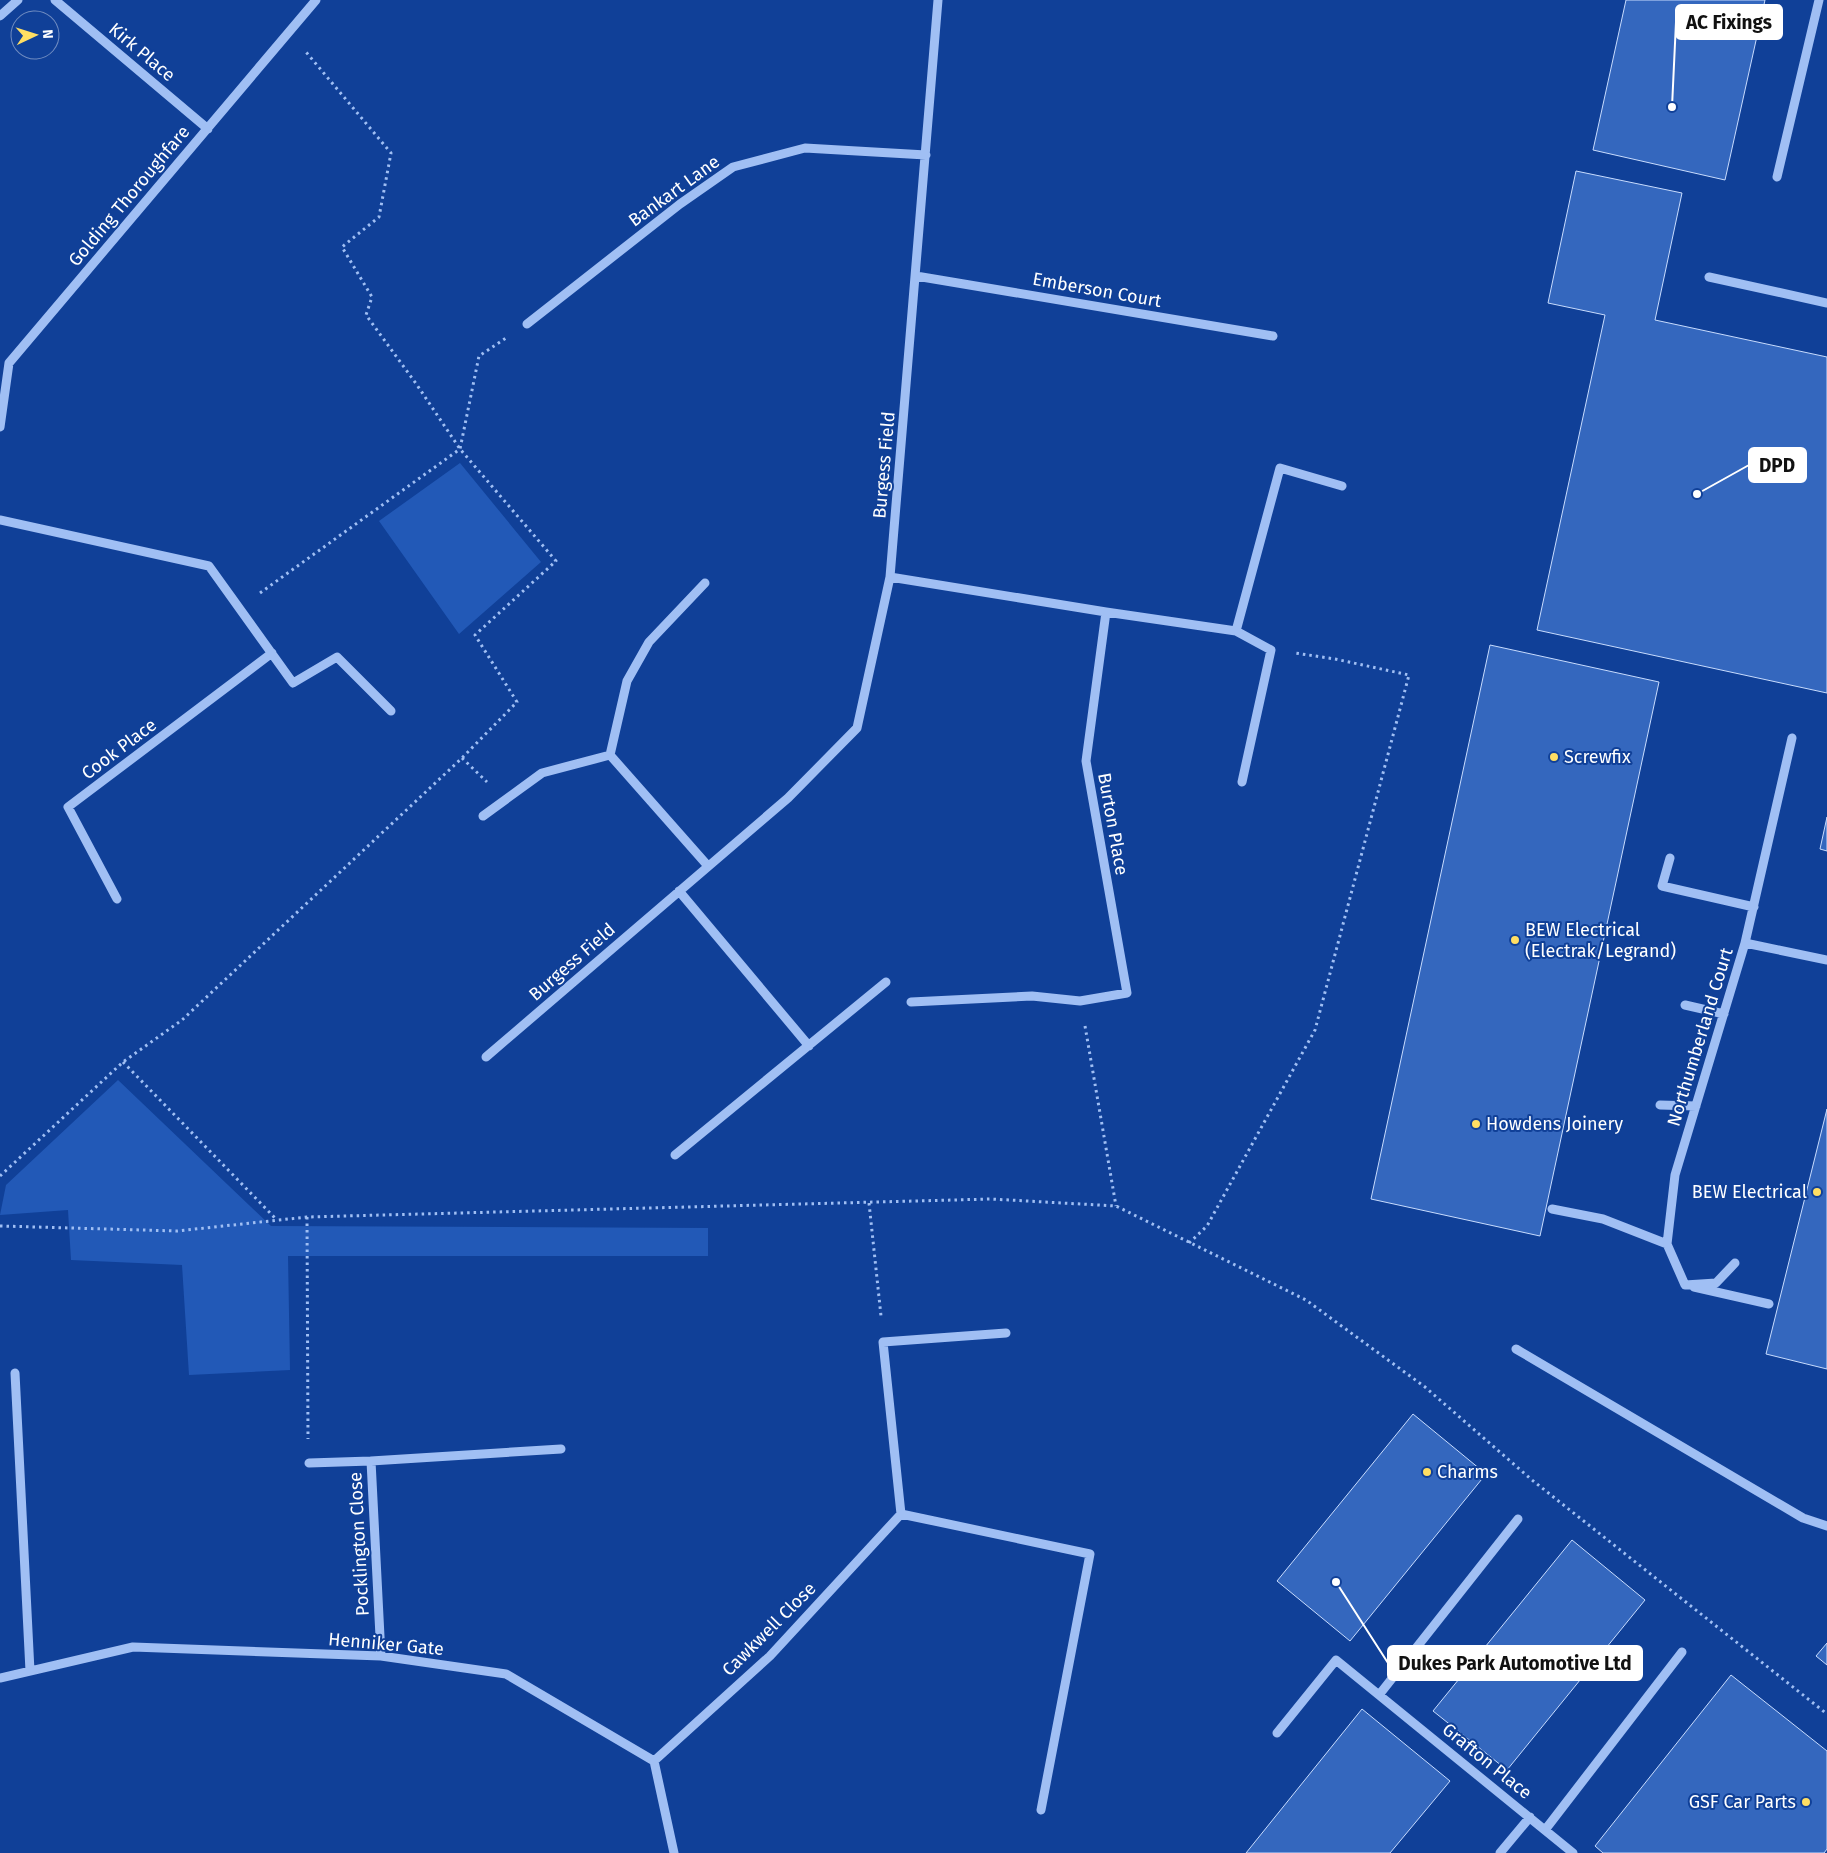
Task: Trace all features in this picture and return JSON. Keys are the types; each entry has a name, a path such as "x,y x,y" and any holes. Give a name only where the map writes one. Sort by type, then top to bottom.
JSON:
{"street":[{"path":"0,16 18,0"},
{"name":"Kirk Place","path":"55,0 208,129"},
{"name":"Golding Thoroughfare","path":"0,427 9,363 316,0"},
{"name":"Burgess Field","path":"486,1057 788,798 857,728 890,577 938,0"},
{"path":"1777,177 1819,0"},
{"name":"Bankart Lane","path":"527,324 680,204 733,167 805,148 926,155"},
{"name":"Emberson Court","path":"916,276 1273,336"},
{"path":"1709,277 1827,303"},
{"path":"1236,631 1280,468 1342,486"},
{"path":"0,520 209,566 293,683 337,657 391,712"},
{"path":"890,577 1236,631 1271,650 1242,782"},
{"path":"610,755 627,681 649,642 705,583"},
{"name":"Burton Place","path":"1080,1001 1127,993 1086,761 1106,612"},
{"name":"Cook Place","path":"117,899 68,807 272,653"},
{"name":"Northumberland Court","path":"1667,1244 1675,1175 1746,943 1792,738"},
{"path":"610,755 708,866"},
{"path":"484,816 542,773 610,755"},
{"path":"1670,858 1662,886 1754,907"},
{"path":"679,891 809,1046"},
{"name":"Northumberland Court","path":"1746,943 1827,960"},
{"path":"675,1155 886,982"},
{"path":"911,1002 1032,996 1080,1001"},
{"path":"1685,1006 1724,1014"},
{"path":"1660,1106 1696,1106"},
{"path":"1552,1209 1603,1219 1667,1244 1685,1285"},
{"path":"1685,1285 1716,1283 1735,1263"},
{"path":"1685,1285 1770,1304"},
{"path":"1006,1333 883,1342 901,1514 1090,1554 1041,1810"},
{"path":"1516,1349 1803,1518 1827,1526"},
{"path":"15,1373 30,1671"},
{"name":"Pocklington Close","path":"309,1464 561,1449"},
{"name":"Pocklington Close","path":"371,1461 381,1656"},
{"name":"Cawkwell Close","path":"654,1761 770,1656 901,1514"},
{"path":"1379,1695 1518,1519"},
{"name":"Henniker Gate","path":"0,1678 133,1647 381,1656 506,1674 654,1761"},
{"path":"1545,1830 1682,1652"},
{"name":"Grafton Place","path":"1277,1733 1336,1660 1573,1853"},
{"path":"654,1761 674,1853"},
{"path":"1500,1853 1530,1817"}],"path":[{"path":"0,1176 123,1062 182,1020 462,758 517,702 476,635 556,561 460,449 418,386 366,315 372,297 342,247 379,217 391,153 288,32"},
{"path":"240,608 460,449 479,356 527,324"},
{"path":"1189,1243 1207,1226 1315,1030 1409,675 1334,659 1271,650"},
{"path":"462,758 505,801"},
{"path":"1080,1001 1116,1206"},
{"path":"123,1062 276,1219"},
{"path":"869,1202 883,1342"},
{"path":"307,1217 309,1464"}],"shaded area":[{"path":"460,463 541,562 459,634 379,521"},
{"path":"118,1080 271,1226 708,1228 708,1256 288,1256 290,1370 189,1375 182,1265 71,1260 68,1210 0,1215 6,1185"}],"building":[{"path":"1626,0 1765,0 1725,180 1593,150"},
{"path":"1576,171 1682,193 1655,320 1827,357 1827,693 1537,630 1605,315 1548,303"},
{"path":"1490,645 1659,682 1540,1236 1371,1199"},
{"path":"1827,817 1827,851 1820,849"},
{"name":"BEW Electrical","path":"1827,1109 1827,1369 1766,1354"},
{"path":"1413,1414 1486,1474 1350,1641 1277,1581"},
{"path":"1572,1540 1645,1600 1507,1770 1433,1711"},
{"path":"1827,1643 1827,1665 1816,1656"},
{"path":"1731,1675 1827,1751 1827,1849 1824,1853 1603,1853 1595,1846"},
{"path":"1362,1709 1450,1781 1390,1853 1246,1853"}],"place":[{"name":"AC Fixings","path":"1672,107"},
{"name":"DPD","path":"1697,494"},
{"name":"Screwfix","path":"1554,757"},
{"name":"BEW Electrical (Electrak/Legrand)","path":"1515,940"},
{"name":"Howdens Joinery","path":"1476,1124"},
{"name":"BEW Electrical","path":"1817,1192"},
{"name":"Charms","path":"1427,1472"},
{"name":"Dukes Park Automotive Ltd","path":"1336,1582"},
{"name":"GSF Car Parts","path":"1806,1802"}]}
